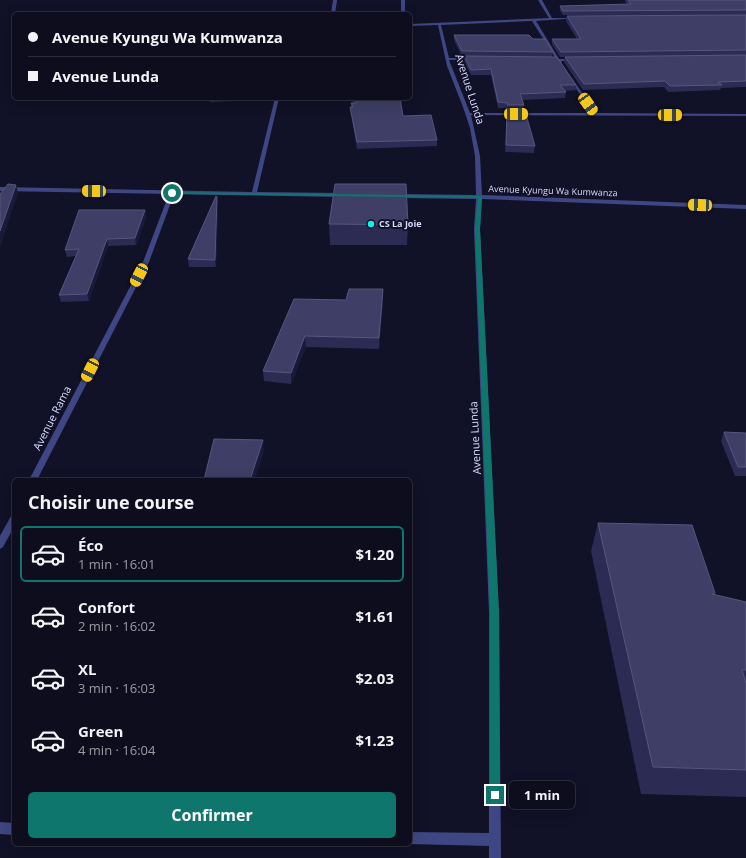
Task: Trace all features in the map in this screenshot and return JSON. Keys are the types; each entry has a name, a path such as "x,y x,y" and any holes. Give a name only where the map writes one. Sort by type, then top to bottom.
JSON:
{"street":[{"path":"333,12 335,0"},
{"path":"403,0 403,12"},
{"path":"540,0 550,18"},
{"path":"412,25 550,18 581,18"},
{"path":"533,19 562,66"},
{"name":"Avenue Lunda","path":"439,23 444,38 447,59 468,114 478,161 480,197 477,229 494,613 495,858"},
{"path":"447,59 478,59"},
{"path":"544,60 581,60"},
{"path":"566,72 596,115"},
{"path":"254,194 277,100"},
{"path":"468,114 746,115"},
{"path":"0,189 348,195"},
{"name":"Avenue Rama","path":"34,478 146,262 172,193"},
{"name":"Avenue Kyungu Wa Kumwanza","path":"394,196 480,197 746,207"},
{"path":"0,545 12,522"},
{"path":"0,828 12,829"},
{"path":"412,838 495,840"}],"building":[{"path":"628,0 746,0 746,10 563,11 560,6 631,4"},
{"path":"746,15 746,50 561,52 552,39 581,39 567,16"},
{"path":"454,35 529,35 533,39 545,39 553,52 462,51"},
{"path":"746,55 746,81 718,82 722,85 670,86 665,81 584,84 565,57"},
{"path":"464,56 557,57 576,85 560,85 566,92 520,94 524,105 507,105 508,103 498,102 491,69 471,70"},
{"path":"355,100 400,100 403,116 431,115 437,140 357,142 350,107 353,107 351,103 357,103"},
{"path":"507,111 525,111 535,146 506,145"},
{"path":"8,184 16,185 0,231 0,194"},
{"path":"335,184 406,184 408,225 329,224"},
{"path":"216,196 215,260 188,259"},
{"path":"79,210 145,210 135,238 107,239 87,294 59,295 79,249 65,250"},
{"path":"349,289 383,289 379,338 305,336 291,373 263,371 294,299 346,300"},
{"path":"724,432 746,433 746,467 738,467"},
{"path":"214,439 263,440 251,478 204,478"},
{"path":"598,523 692,525 715,593 712,594 746,602 746,670 742,670 746,683 746,770 653,767"}],"place":[{"name":"CS La Joie","path":"371,224"}],"route":[{"path":"172,193 480,197 477,229 494,613 495,795"}]}
